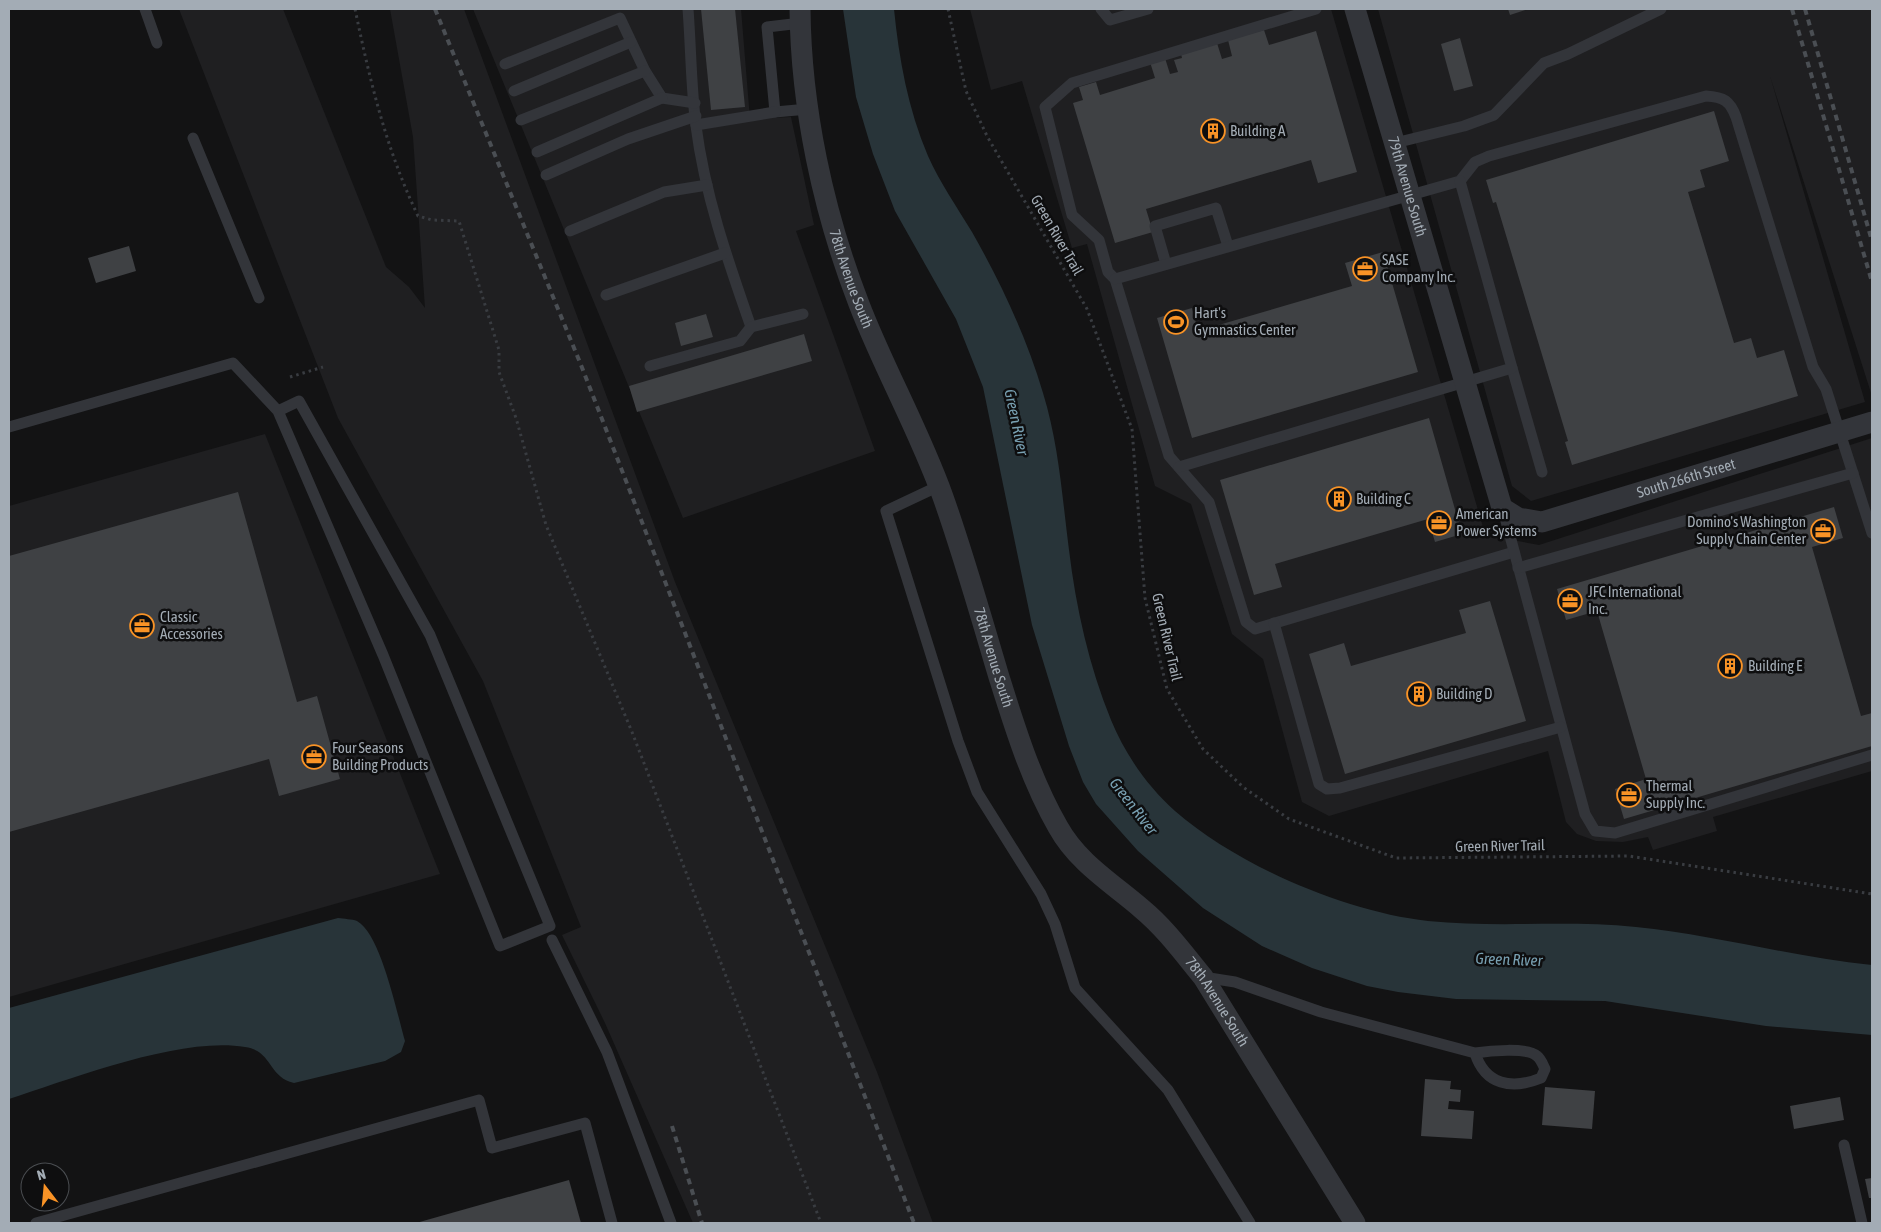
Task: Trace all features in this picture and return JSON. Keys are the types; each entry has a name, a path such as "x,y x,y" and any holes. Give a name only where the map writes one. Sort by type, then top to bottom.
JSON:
{"street":[{"name":"79th Avenue South","path":"1355,9 1502,508"},
{"name":"78th Avenue South","path":"800,16 808,109 818,166 830,213 859,304 939,486 1016,734 1030,769 1055,822 1075,852 1143,910 1174,940 1203,978 1355,1223"},
{"name":"South 266th Street","path":"1502,508 1518,518 1542,522 1872,422"}],"lane":[{"path":"145,9 157,43"},
{"path":"688,9 696,121 707,185 725,253 751,327"},
{"path":"1101,9 1110,20 1148,9"},
{"path":"1316,9 1072,83 1045,107 1072,215 1099,240 1108,272 1115,278 1169,456 1209,502 1246,622 1255,629 1514,552"},
{"path":"1395,143 1464,126 1494,115 1544,63 1568,54 1661,9"},
{"path":"775,112 766,26 800,16"},
{"path":"504,64 620,18 645,71 662,98"},
{"path":"514,91 631,42"},
{"path":"521,120 645,71"},
{"path":"1115,278 1460,181 1475,162 1489,156 1706,96 1721,97 1731,103 1736,117 1813,366 1826,389 1872,533"},
{"path":"538,152 662,98 695,103"},
{"path":"546,174 628,139 696,121 808,109"},
{"path":"193,138 259,298"},
{"path":"1460,181 1542,472"},
{"path":"570,231 664,192 707,185"},
{"path":"1166,264 1155,226 1216,208 1228,246"},
{"path":"606,295 725,253"},
{"path":"650,366 740,341 751,327 803,314"},
{"path":"9,427 233,363 278,411 383,655 500,946 550,926 430,635 300,400 278,411"},
{"path":"1179,466 1512,368"},
{"path":"1518,568 1853,473"},
{"path":"939,486 886,511 958,741 977,792 1041,894 1055,924 1075,988 1168,1090 1250,1223"},
{"path":"1502,508 1585,814 1595,831 1615,833 1872,755"},
{"path":"1274,623 1319,784 1327,789 1340,788 1561,727"},
{"path":"552,940 607,1052 671,1223"},
{"path":"1203,978 1234,982 1321,1012 1475,1053 1494,1050 1529,1051 1537,1055 1545,1069 1541,1078 1526,1084 1514,1085 1499,1082 1478,1064 1475,1053"},
{"path":"36,1223 478,1100 492,1148 585,1123 612,1223"},
{"path":"1844,1145 1862,1223"}],"path":[{"path":"355,9 383,129 393,160 418,216 432,220 459,222 499,350 499,372 516,418 546,525 632,732 821,1223"},
{"name":"Green River Trail","path":"948,9 966,91 986,136 1087,309 1132,429 1145,598 1167,689 1203,749 1243,787 1289,820 1396,858 1629,856 1872,894"},
{"path":"290,377 324,367"}],"shaded area":[{"path":"179,9 283,9 386,267 409,287 425,308 413,137 390,9 464,9 675,582 877,1072 933,1223 693,1223 605,1023 562,935 581,927 483,681 338,418"},
{"path":"473,9 741,9 750,119 791,117 814,225 796,231 875,451 683,518"},
{"path":"970,9 1331,9 1483,527 1518,541 1539,545 1872,438 1872,771 1713,817 1717,831 1653,850 1648,837 1623,842 1596,841 1577,834 1566,822 1548,751 1329,816 1302,802 1263,659 1232,634 1191,504 1155,486 1087,244 1072,248 1022,81 991,90"},
{"path":"1378,9 1872,9 1872,396 1770,76 1865,402 1531,501 1512,486"},
{"path":"265,434 440,874 9,997 9,506"}],"water":[{"name":"Green River","path":"843,9 894,9 905,84 921,138 938,176 972,232 1003,290 1021,330 1043,393 1053,432 1072,572 1080,615 1090,658 1103,700 1130,757 1155,791 1175,811 1201,831 1261,868 1329,897 1396,916 1454,923 1584,924 1636,927 1872,965 1872,1035 1766,1026 1605,1001 1456,999 1367,986 1312,968 1262,946 1203,908 1138,851 1096,804 1083,782 1069,746 1032,625 983,387 956,319 895,211 873,154 856,97"},
{"path":"338,918 357,921 366,929 374,941 387,976 405,1041 401,1052 385,1061 294,1083 285,1080 279,1075 266,1058 254,1049 219,1045 159,1053 126,1061 9,1099 9,1008"}],"building":[{"path":"701,9 735,9 745,107 711,110"},
{"path":"1508,9 1528,9 1510,15"},
{"name":"Building A","path":"1264,30 1269,45 1316,31 1357,172 1318,183 1311,160 1146,209 1153,232 1115,243 1073,103 1083,100 1079,87 1096,82 1100,95 1155,78 1150,62 1165,58 1170,74 1178,72 1174,60 1182,58 1181,54 1217,43 1222,59 1232,56 1228,40"},
{"path":"1460,38 1473,86 1454,91 1441,44"},
{"path":"1714,111 1729,161 1700,170 1705,187 1688,192 1734,343 1751,338 1757,358 1784,350 1798,396 1572,465 1565,442 1568,441 1496,202 1493,203 1486,180"},
{"path":"129,246 136,271 96,283 88,258"},
{"path":"1383,252 1418,372 1192,438 1157,318 1192,308 1198,331 1352,286 1345,263"},
{"path":"706,314 713,337 681,346 675,323"},
{"path":"804,334 812,361 637,412 629,386"},
{"name":"Building C","path":"1429,418 1462,534 1435,542 1428,519 1275,564 1282,587 1254,595 1220,480"},
{"name":"Classic Accessories","path":"238,492 297,702 317,696 340,779 279,796 269,759 9,832 9,556"},
{"name":"Building E","path":"1834,507 1843,538 1812,547 1861,716 1872,713 1872,746 1624,819 1615,789 1646,779 1597,611 1566,620 1557,589"},
{"name":"Building D","path":"1490,601 1526,721 1345,774 1309,654 1344,643 1351,666 1466,633 1459,610"},
{"path":"1425,1079 1451,1081 1450,1089 1461,1090 1460,1102 1449,1101 1448,1109 1474,1111 1472,1139 1421,1136"},
{"path":"1545,1087 1595,1091 1592,1129 1542,1125"},
{"path":"1840,1097 1844,1120 1794,1129 1790,1106"},
{"path":"1872,1178 1872,1198 1869,1198 1865,1179"},
{"path":"569,1180 581,1223 416,1223"}],"railway":[{"path":"435,9 581,365 914,1223"},
{"path":"1792,9 1872,282"},
{"path":"1805,9 1872,241"},
{"path":"672,1126 702,1223"}],"place":[{"name":"Building A","path":"1213,131"},
{"name":"SASE Company Inc.","path":"1365,269"},
{"name":"Hart's Gymnastics Center","path":"1176,322"},
{"name":"Building C","path":"1339,499"},
{"name":"American Power Systems","path":"1439,523"},
{"name":"Domino's Washington Supply Chain Center","path":"1823,531"},
{"name":"JFC International Inc.","path":"1570,601"},
{"name":"Classic Accessories","path":"142,626"},
{"name":"Building E","path":"1730,666"},
{"name":"Building D","path":"1419,694"},
{"name":"Four Seasons Building Products","path":"314,757"},
{"name":"Thermal Supply Inc.","path":"1629,795"}]}
